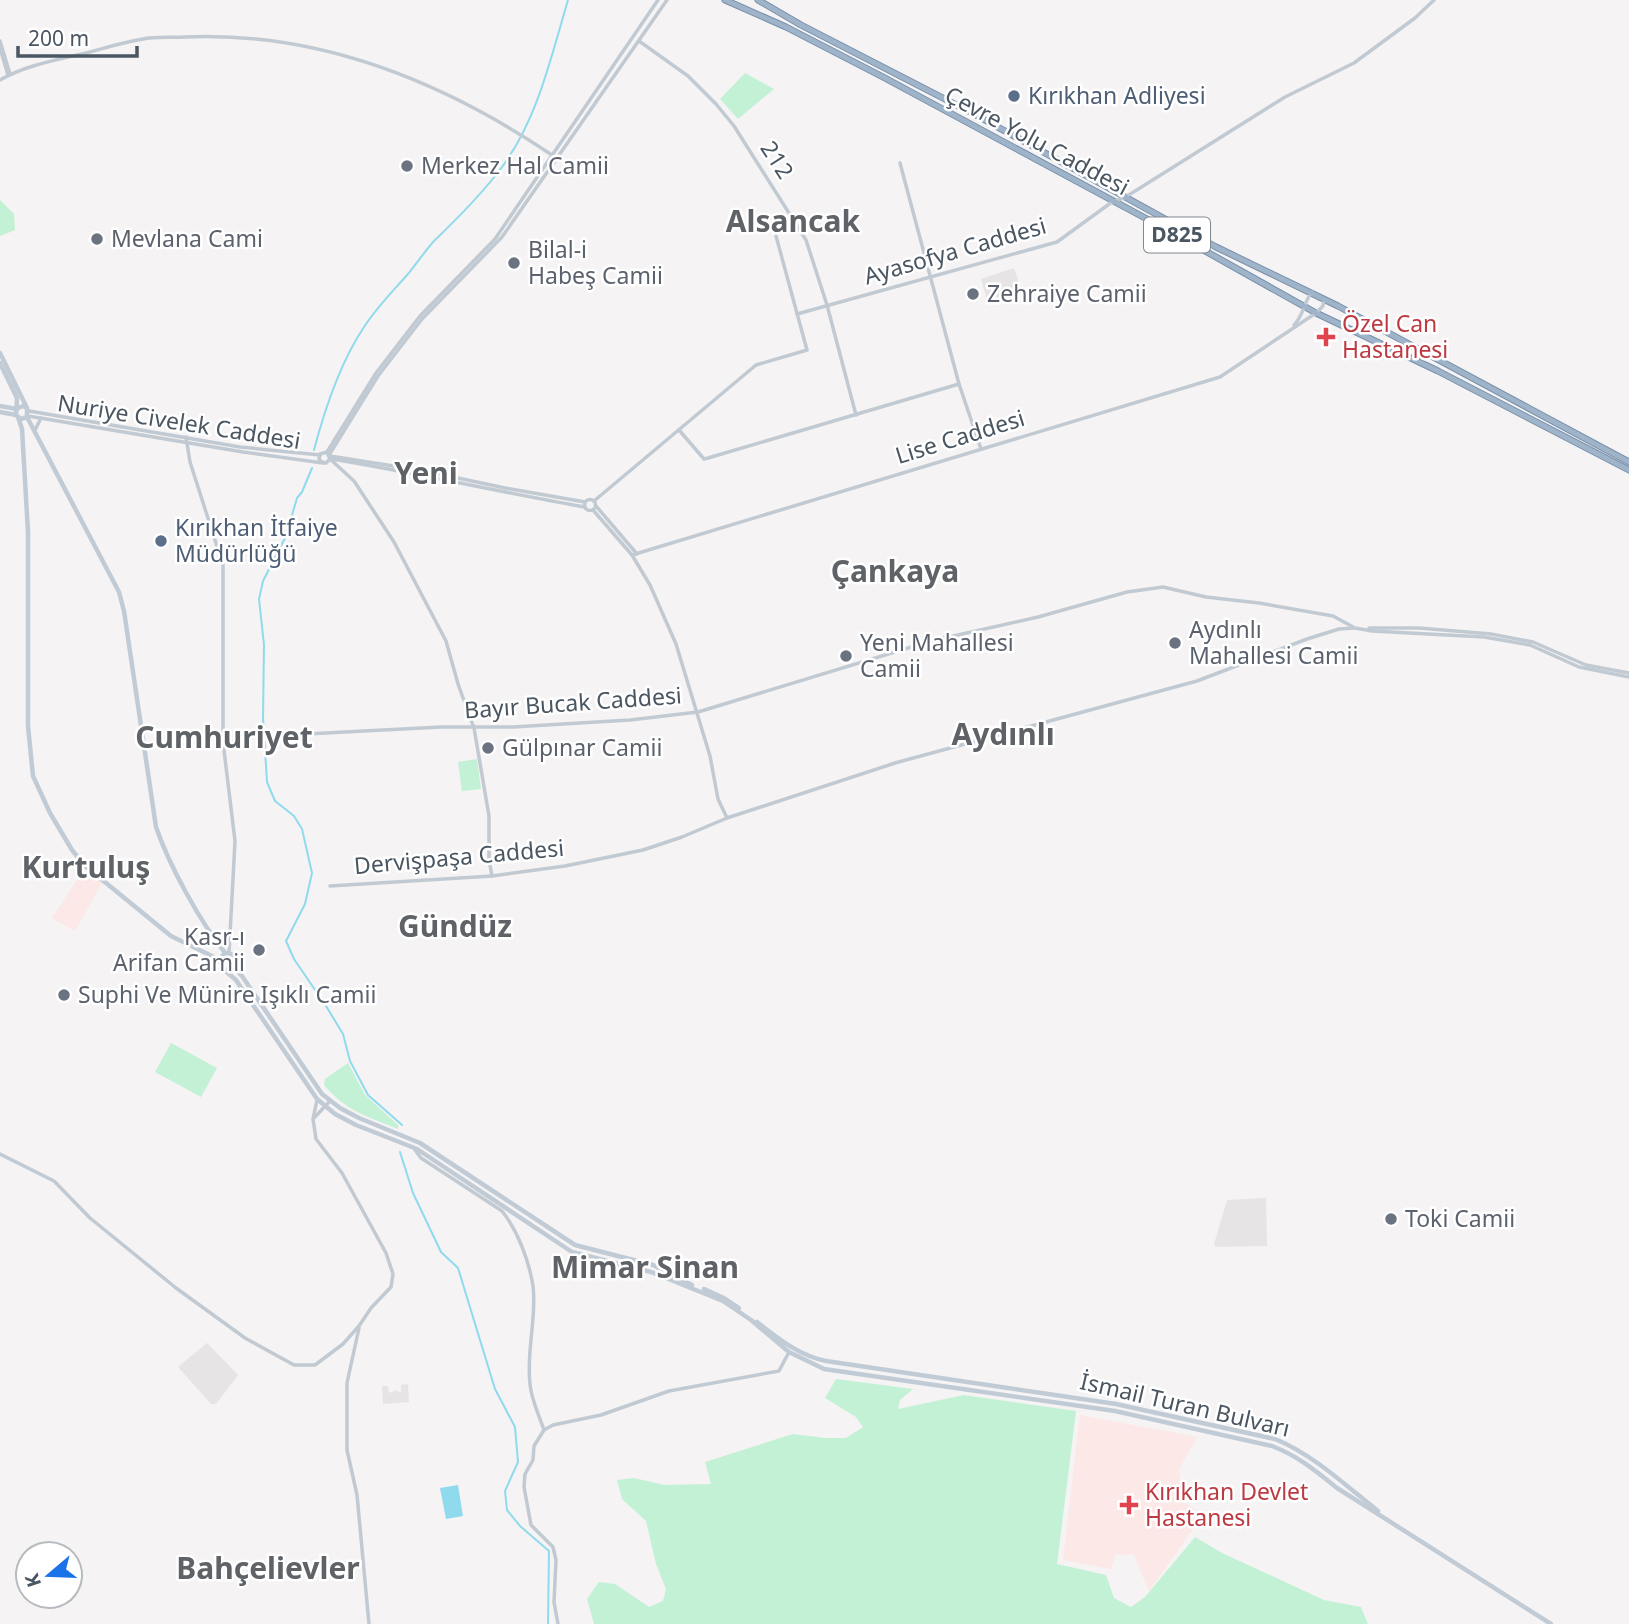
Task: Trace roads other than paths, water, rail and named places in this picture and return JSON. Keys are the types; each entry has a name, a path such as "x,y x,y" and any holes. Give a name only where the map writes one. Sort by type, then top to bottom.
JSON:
{"highway":[{"name":"Çevre Yolu Caddesi","path":"724,0 786,27 883,76 1315,313 1438,371 1629,470"},
{"name":"Çevre Yolu Caddesi","path":"758,0 800,25 974,114 1216,247 1324,298 1629,462"}],"main road":[{"path":"0,352 34,430 119,592 156,827 162,843 186,890 228,953 236,959 234,968 322,1094 359,1118 417,1141 575,1245 653,1265 724,1298 791,1350"},
{"path":"0,363 13,387 22,429 28,532 28,726 33,776 50,813 72,850 85,865 174,939 220,960"},
{"path":"0,406 17,412"},
{"path":"0,412 17,412"},
{"name":"Nuriye Civelek Caddesi","path":"17,412 28,413"},
{"name":"Nuriye Civelek Caddesi","path":"17,412 23,419 28,413"},
{"path":"220,960 228,953"},
{"path":"220,960 222,968 236,980 317,1099 326,1107 356,1125 414,1148 572,1252 651,1272 723,1301 791,1350"},
{"path":"222,968 229,971 234,968"},
{"name":"İsmail Turan Bulvarı","path":"791,1350 826,1361 1116,1404 1275,1439 1296,1447 1313,1458 1398,1527"},
{"name":"İsmail Turan Bulvarı","path":"791,1350 824,1369 1115,1411 1272,1446 1293,1454 1337,1488 1551,1624"}],"street":[{"path":"329,455 376,373 420,316 495,240 659,0"},
{"path":"329,455 391,358 422,319 502,237 539,180 667,0"},
{"name":"Ayasofya Caddesi","path":"797,314 1057,242 1112,202 1124,198 1274,103 1354,63 1415,19 1434,0"},
{"path":"0,80 9,74 145,38 215,36 267,39 344,55 388,68 513,129 552,155"},
{"path":"0,41 9,74"},
{"name":"212","path":"639,41 688,76 716,104 734,127 806,240 827,305 856,415"},
{"path":"0,48 9,74"},
{"path":"900,163 959,384 981,449"},
{"path":"585,504 588,510 756,365 807,350 776,236"},
{"name":"Lise Caddesi","path":"1288,331 1301,317 1312,292"},
{"path":"1315,313 1323,306 1324,298"},
{"name":"Lise Caddesi","path":"634,554 1220,377 1315,313"},
{"path":"680,430 704,459 959,384"},
{"name":"Nuriye Civelek Caddesi","path":"28,413 41,418 240,447 329,455"},
{"name":"Nuriye Civelek Caddesi","path":"28,413 186,439 243,452 324,463"},
{"path":"34,430 41,418"},
{"path":"186,439 223,565 223,741 235,841 228,953"},
{"name":"Nuriye Civelek Caddesi","path":"320,455 320,461 324,463"},
{"path":"329,455 515,495 585,504 589,500 634,554 676,644 710,756 718,800 727,818"},
{"path":"329,455 354,481 394,542 446,641 474,728 489,816 489,860 492,876"},
{"name":"Nuriye Civelek Caddesi","path":"324,463 329,455"},
{"name":"Bayır Bucak Caddesi","path":"268,736 630,720 698,712 931,641 1038,617 1127,592 1163,587 1206,597 1333,616 1355,628"},
{"path":"1355,628 1532,643 1579,667 1629,675"},
{"name":"Dervişpaşa Caddesi","path":"330,886 492,876 565,866 643,850 727,818 895,763 1174,688 1328,632 1355,628"},
{"path":"0,1154 54,1181 90,1218 176,1288 245,1338 294,1366 315,1365 343,1344 359,1326 370,1308 391,1287 393,1274 386,1253 342,1173 316,1139 313,1119 317,1099 322,1094"},
{"path":"313,1119 330,1101"},
{"path":"417,1141 419,1146 414,1148 421,1158 502,1212 511,1222 527,1261 533,1287 530,1387 544,1430"},
{"path":"359,1326 347,1383 347,1450 357,1495 369,1624"},
{"path":"558,1624 554,1602 556,1560 552,1547 531,1525 524,1487 525,1474 533,1460 534,1446 544,1430 553,1424 601,1415 669,1391 779,1371 791,1350"}],"water":[{"path":"458,1485 463,1516 446,1519 440,1488"}],"waterway":[{"path":"314,450 334,386 364,327 434,241 486,187 514,148 534,108 568,0"},
{"path":"312,468 297,498 286,536 263,581 259,599 264,645 263,718 267,782 275,801 294,816 302,829 312,873 305,904 286,941 294,959 343,1034 350,1061 368,1095 402,1125"},
{"path":"400,1152 413,1193 441,1252 458,1268 495,1389 515,1427 518,1462 505,1491 507,1510 520,1526 549,1551 548,1624"}],"place":[{"name":"Kırıkhan Adliyesi","path":"1014,96"},
{"name":"Merkez Hal Camii","path":"407,166"},
{"name":"Mevlana Cami","path":"97,239"},
{"name":"Bilal-i Habeş Camii","path":"514,263"},
{"name":"Zehraiye Camii","path":"973,294"},
{"name":"Özel Can Hastanesi","path":"1326,337"},
{"name":"Kırıkhan İtfaiye Müdürlüğü","path":"161,541"},
{"name":"Aydınlı Mahallesi Camii","path":"1175,643"},
{"name":"Yeni Mahallesi Camii","path":"846,656"},
{"name":"Gülpınar Camii","path":"488,748"},
{"name":"Kasr-ı Arifan Camii","path":"259,950"},
{"name":"Suphi Ve Münire Işıklı Camii","path":"64,995"},
{"name":"Toki Camii","path":"1391,1219"},
{"name":"Kırıkhan Devlet Hastanesi","path":"1129,1505"}],"district":[{"name":"Alsancak","path":"793,222"},
{"name":"Yeni","path":"426,474"},
{"name":"Çankaya","path":"895,572"},
{"name":"Aydınlı","path":"1003,735"},
{"name":"Cumhuriyet","path":"224,738"},
{"name":"Kurtuluş","path":"86,868"},
{"name":"Gündüz","path":"455,927"},
{"name":"Mimar Sinan","path":"645,1268"},
{"name":"Bahçelievler","path":"268,1569"}]}
